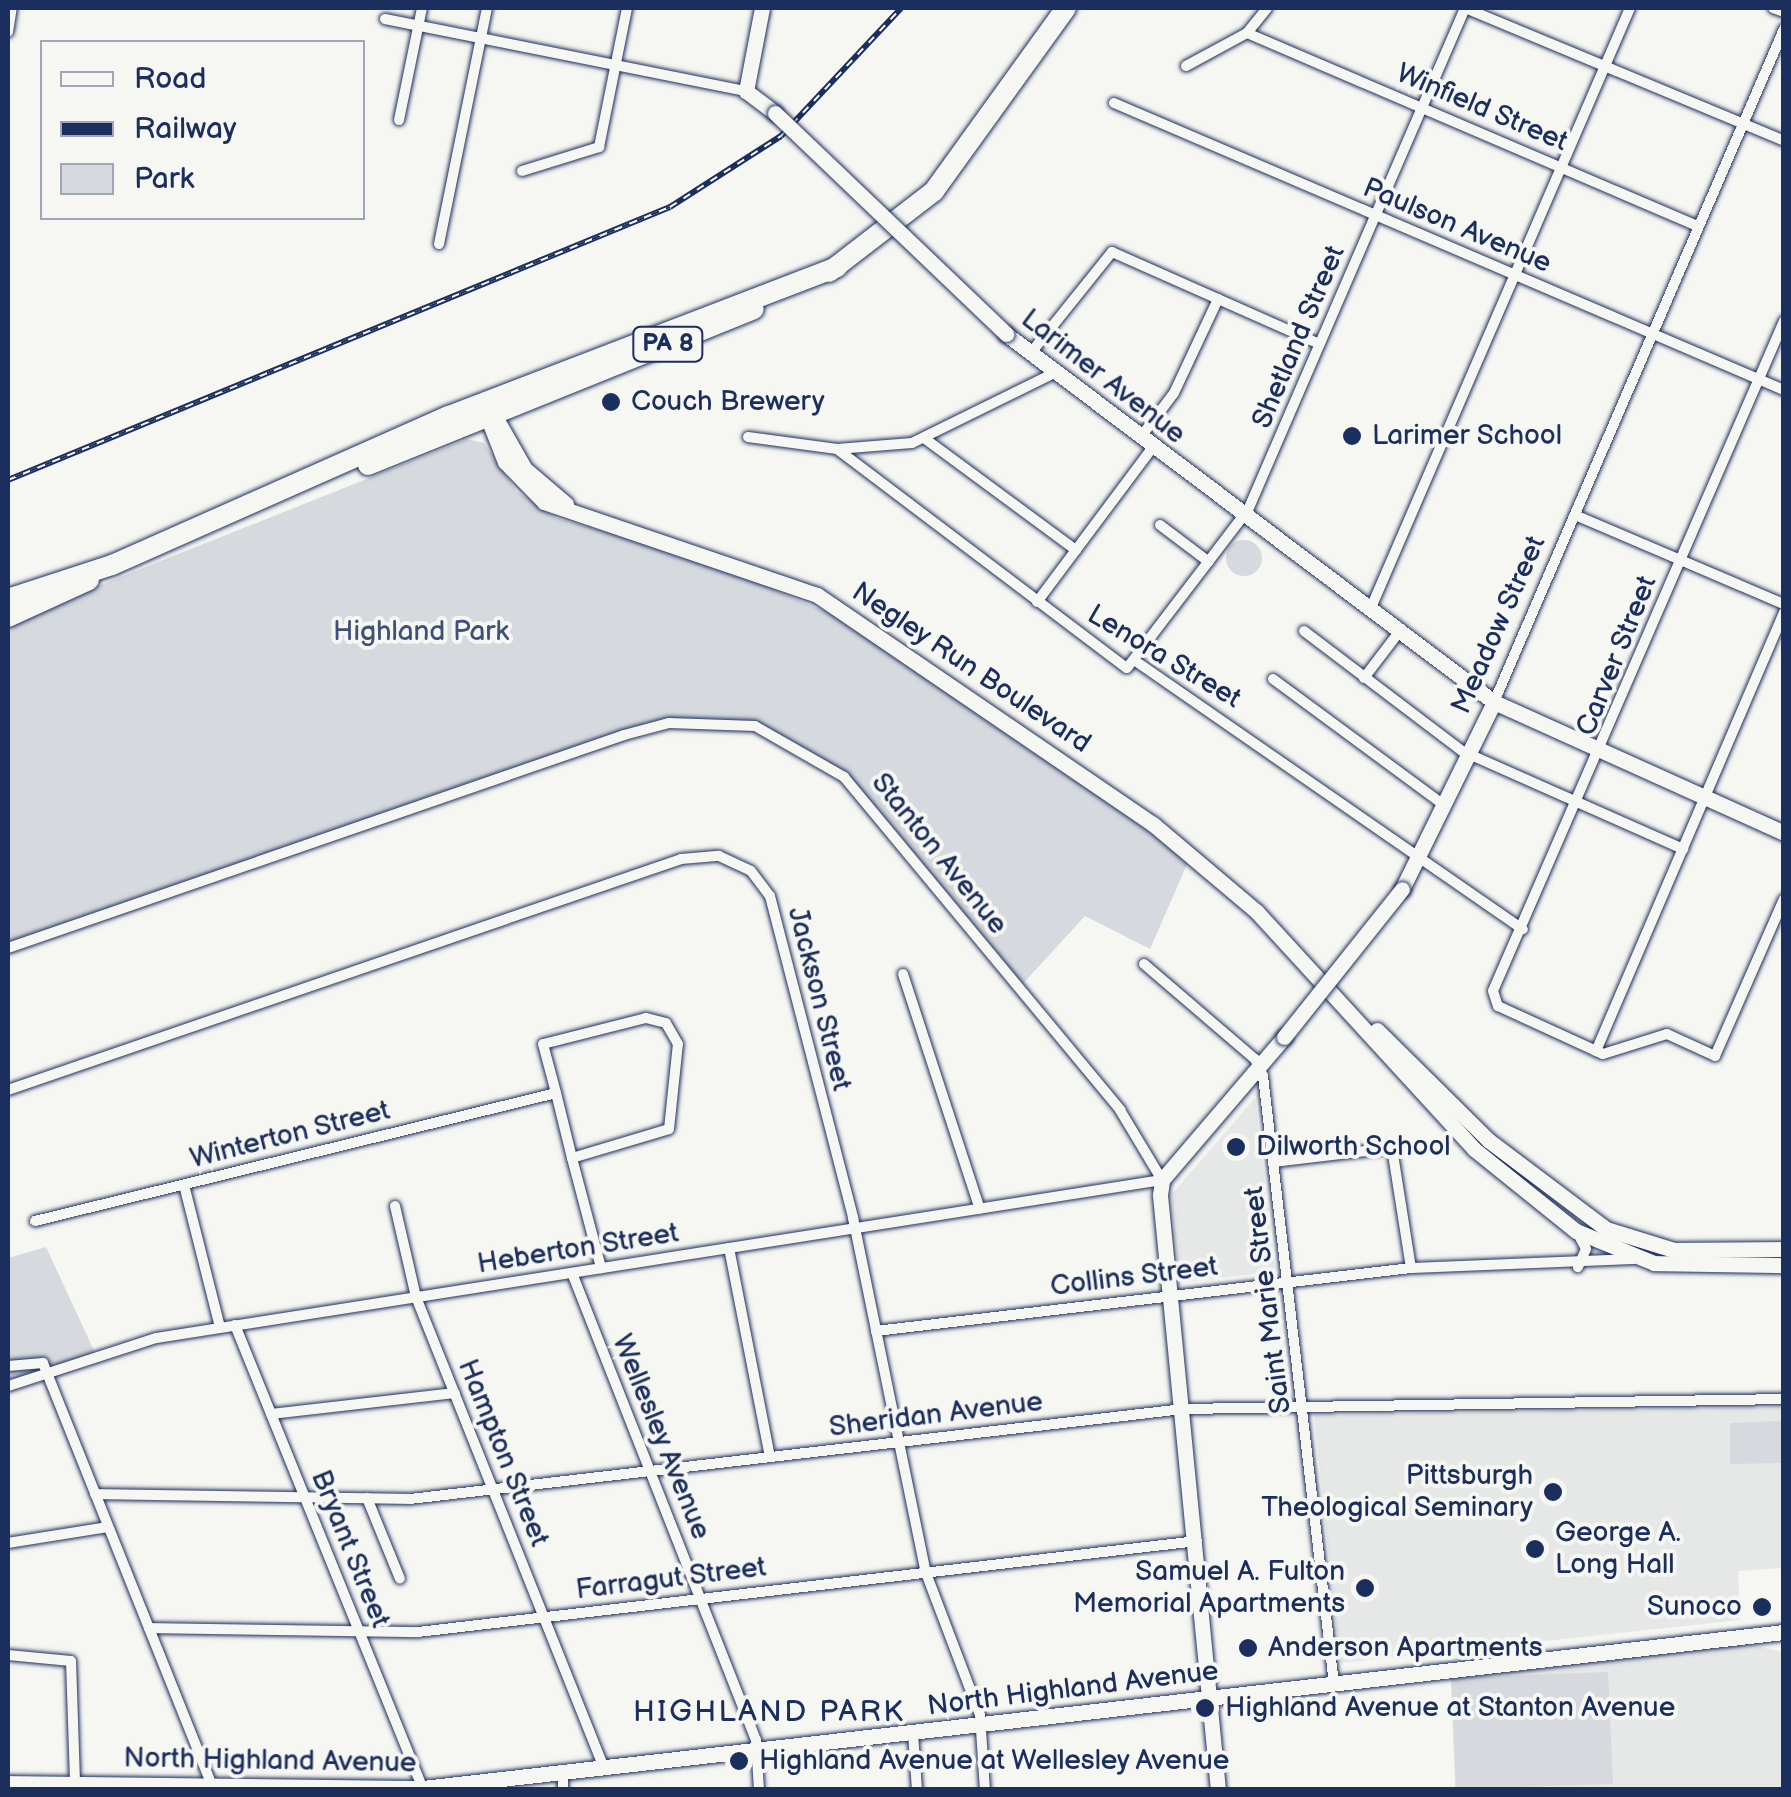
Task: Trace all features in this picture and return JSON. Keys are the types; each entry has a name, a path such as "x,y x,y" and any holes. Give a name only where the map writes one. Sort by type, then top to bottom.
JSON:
{"highway":[{"name":"PA 8","path":"8,616 112,566 836,267 934,191 1066,8"},
{"name":"PA 8","path":"8,599 112,566"}],"main road":[{"path":"746,91 762,8"},
{"name":"Larimer Avenue","path":"746,91 775,113 1030,354 1494,702 1784,833"},
{"name":"Negley Run Boulevard","path":"489,411 510,470 544,502 817,595 1153,824 1258,912 1474,1149 1576,1230 1634,1259 1784,1265"},
{"name":"Negley Run Boulevard","path":"489,411 520,463 556,499 821,587 1158,818 1264,906 1488,1140 1582,1213 1650,1246 1784,1249"},
{"name":"Meadow Street","path":"1162,1180 1259,1068 1402,889 1422,860 1494,702"},
{"name":"Stanton Avenue","path":"1162,1180 1170,1295 1216,1697 1218,1790"},
{"name":"North Highland Avenue","path":"8,1783 424,1789 563,1781 604,1768 1784,1632"}],"street":[{"path":"399,120 422,8"},
{"path":"439,244 487,8"},
{"path":"522,171 599,147 627,8"},
{"path":"1186,66 1248,33 1266,8"},
{"path":"1465,8 1784,141"},
{"name":"Shetland Street","path":"1134,660 1243,516 1465,8"},
{"path":"1370,610 1630,8"},
{"path":"1773,8 1784,12"},
{"path":"8,32 10,15"},
{"name":"Larimer Avenue","path":"385,19 746,91"},
{"name":"Meadow Street","path":"1494,702 1784,30"},
{"name":"Winfield Street","path":"1248,33 1698,226"},
{"name":"Paulson Avenue","path":"1114,103 1784,390"},
{"path":"1030,354 1112,252 1320,344"},
{"path":"1037,602 1146,443 1218,299"},
{"name":"Carver Street","path":"1596,1051 1498,1006 1493,991 1579,803 1784,321"},
{"path":"748,437 837,449 924,438 1054,373"},
{"path":"924,438 1076,550"},
{"name":"Lenora Street","path":"837,449 1127,668 1134,660 1524,929"},
{"path":"1575,515 1784,604"},
{"path":"1160,525 1208,562"},
{"path":"1596,1051 1784,613"},
{"path":"1304,631 1470,755 1682,849"},
{"path":"1364,678 1399,632"},
{"path":"1273,679 1446,806"},
{"name":"Stanton Avenue","path":"8,948 624,736 669,723 755,726 844,777 1120,1110 1162,1180"},
{"name":"Jackson Street","path":"8,1090 681,859 719,856 751,871 770,896 855,1229 926,1573 981,1725 985,1790"},
{"path":"1596,1051 1667,1034 1715,1056 1784,899"},
{"path":"1144,964 1259,1068"},
{"path":"903,974 980,1209"},
{"path":"572,1158 668,1128 678,1044 666,1023 646,1018 543,1044 572,1158 601,1268"},
{"name":"Saint Marie Street","path":"1259,1068 1274,1162 1334,1684"},
{"name":"Winterton Street","path":"35,1221 556,1093"},
{"path":"1274,1162 1388,1148 1397,1158 1411,1268"},
{"name":"Heberton Street","path":"8,1386 220,1327 1162,1180"},
{"path":"184,1185 220,1327"},
{"name":"Hampton Street","path":"395,1206 416,1297 604,1768"},
{"path":"1576,1230 1586,1250 1578,1267"},
{"path":"729,1248 770,1457"},
{"name":"Collins Street","path":"876,1330 1411,1268 1578,1267 1634,1259"},
{"name":"Wellesley Avenue","path":"572,1272 757,1751 759,1790"},
{"name":"Bryant Street","path":"235,1325 424,1789"},
{"path":"8,1366 38,1360 47,1374 212,1786"},
{"path":"271,1414 454,1393"},
{"name":"Sheridan Avenue","path":"95,1494 367,1498 492,1489 1184,1409 1784,1399"},
{"path":"367,1498 400,1580"},
{"path":"8,1543 108,1527"},
{"name":"Farragut Street","path":"149,1628 358,1631 544,1618 1198,1541"},
{"path":"8,1655 71,1661 75,1784"},
{"path":"913,1733 917,1790"}],"shaded area":[{"name":"Dilworth School","path":"1255,1098 1275,1271 1180,1283 1171,1195"},
{"name":"Pittsburgh Theological Seminary","path":"1783,1407 1783,1568 1738,1571 1740,1620 1340,1663 1314,1415"},
{"path":"1746,1644 1783,1652 1783,1789 1455,1789 1451,1678"}],"green space":[{"name":"Highland Park","path":"467,439 484,443 516,491 556,518 699,558 845,620 1148,831 1188,862 1150,949 1085,916 1018,989 833,767 792,741 717,721 669,723 8,948 8,622"},
{"path":"1244,540 1257,545 1262,558 1257,571 1244,576 1231,571 1226,558 1231,545"},
{"path":"46,1247 96,1355 8,1386 8,1258"},
{"path":"1781,1421 1782,1463 1730,1464 1730,1423"},
{"path":"1608,1672 1613,1784 1456,1789 1451,1678"}],"railway":[{"path":"8,480 670,207 781,136 901,8"}],"place":[{"name":"Couch Brewery","path":"611,402"},
{"name":"Larimer School","path":"1352,436"},
{"name":"Dilworth School","path":"1236,1147"},
{"name":"Pittsburgh Theological Seminary","path":"1553,1492"},
{"name":"George A. Long Hall","path":"1535,1549"},
{"name":"Samuel A. Fulton Memorial Apartments","path":"1365,1588"},
{"name":"Sunoco","path":"1762,1607"},
{"name":"Anderson Apartments","path":"1248,1648"},
{"name":"Highland Avenue at Stanton Avenue","path":"1205,1708"},
{"name":"Highland Avenue at Wellesley Avenue","path":"739,1761"}],"district":[{"name":"HIGHLAND PARK","path":"769,1712"}]}
